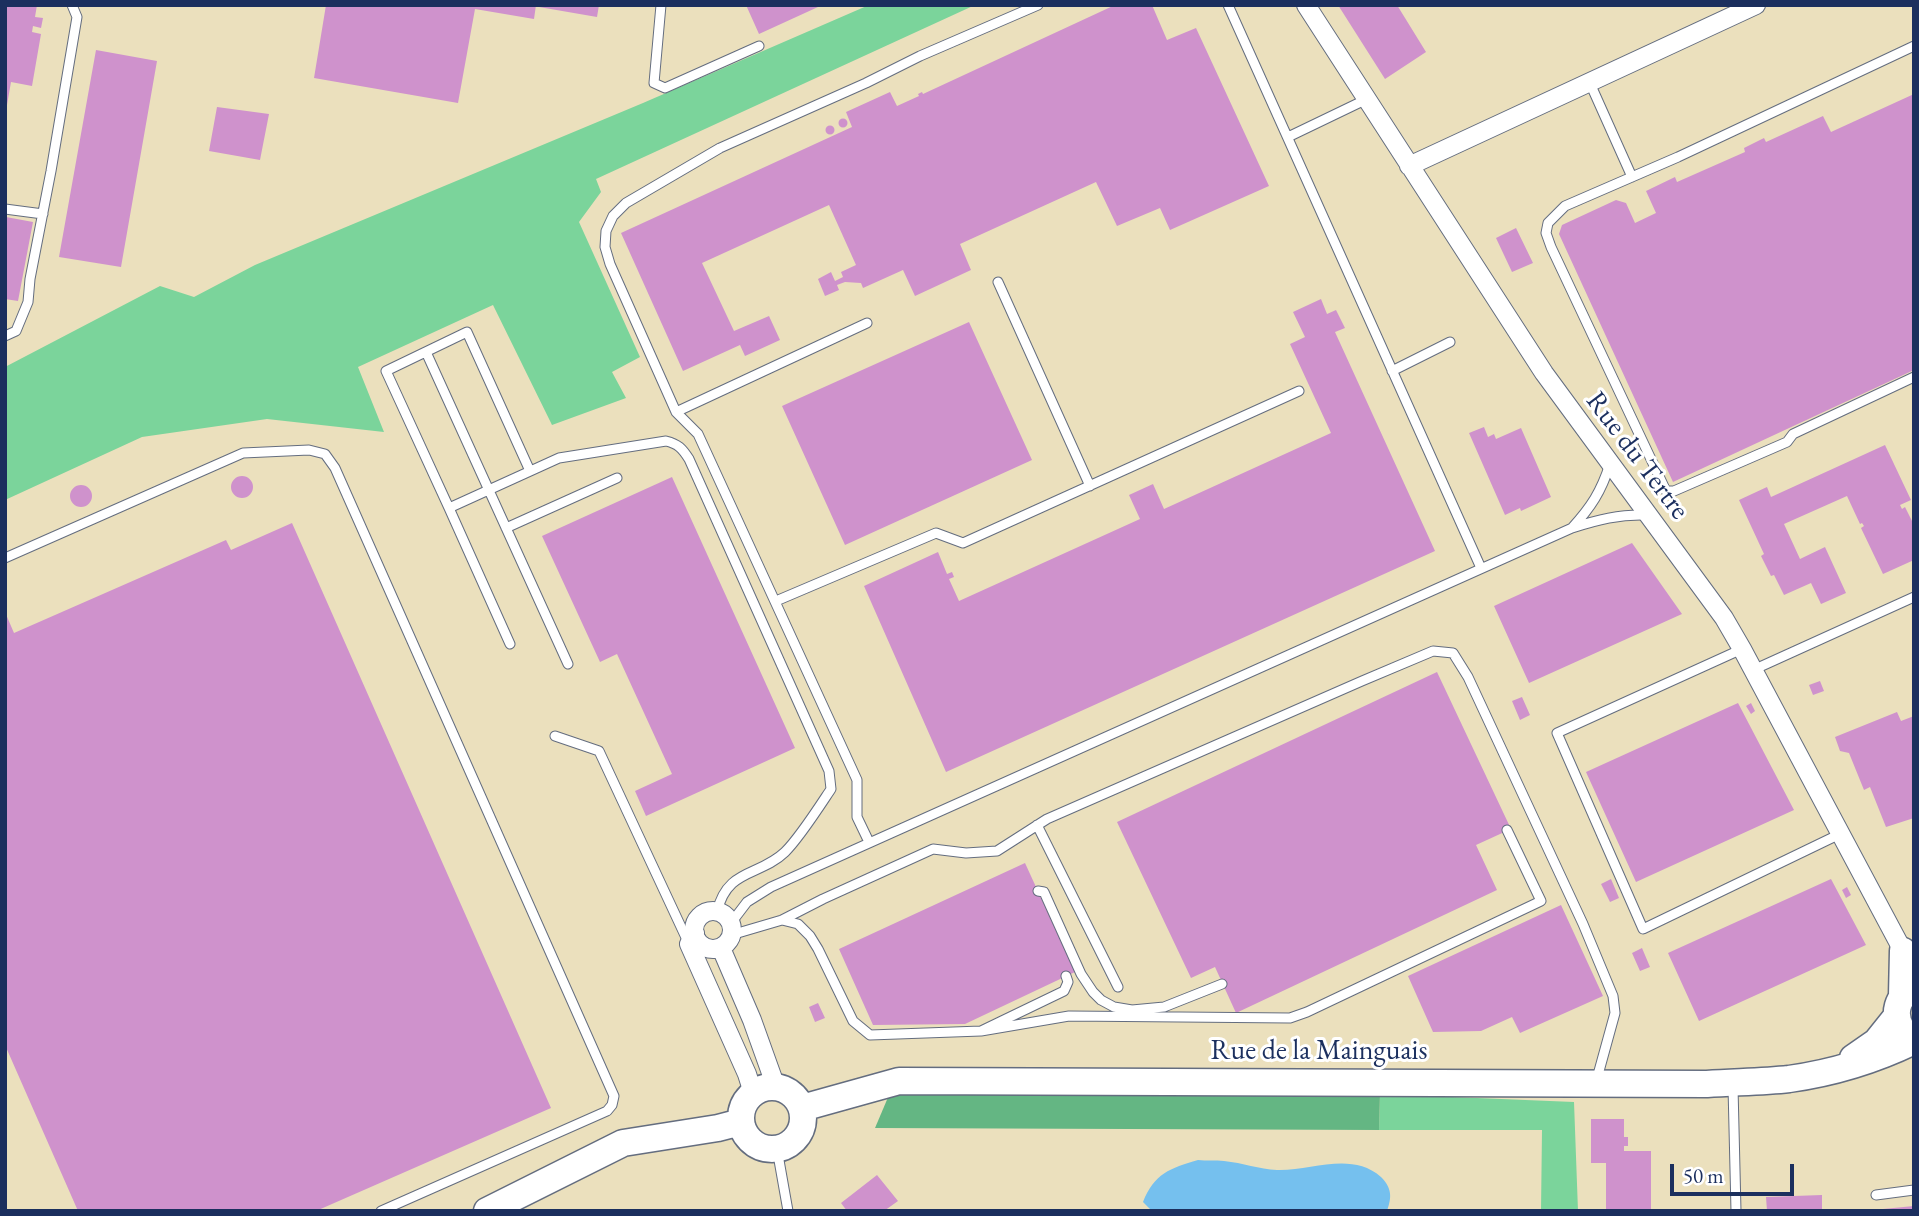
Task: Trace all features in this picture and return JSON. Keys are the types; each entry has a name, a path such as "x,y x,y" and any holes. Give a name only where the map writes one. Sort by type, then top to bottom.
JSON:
{"street":[{"name":"Rue du Tertre","path":"1306,5 1544,373 1724,618 1908,957"},
{"path":"1409,166 1756,5"},
{"path":"765,1090 746,1101 741,1122 744,1132 758,1146 777,1149 793,1142 799,1134 804,1116 802,1108 790,1093 765,1090 747,1074 692,939 697,921 712,911 725,930 752,1020 765,1090"},
{"path":"692,939 697,939 706,947 725,930"},
{"path":"1908,957 1903,1031 1914,1040"},
{"name":"Rue de la Mainguais","path":"1838,1069 1876,1042 1904,1000"},
{"name":"Rue de la Mainguais","path":"802,1108 899,1081 1707,1084 1789,1079 1882,1056 1914,1040"},
{"path":"487,1211 623,1143 741,1122"}],"lane":[{"path":"5,337 16,331 28,302 77,17 72,5"},
{"path":"660,5 654,83 665,88 759,46"},
{"path":"869,842 857,817 857,780 698,434 676,412 610,264 606,231 612,216 626,203 720,148 1038,5"},
{"path":"1228,5 1481,568"},
{"path":"1914,46 1565,206 1548,223 1546,233 1666,491 1674,491 1787,442 1793,433 1914,377"},
{"path":"1589,82 1632,177"},
{"path":"1288,137 1367,99"},
{"path":"5,209 43,214"},
{"path":"998,282 1090,486"},
{"path":"676,412 867,323"},
{"path":"510,644 386,371 467,332 530,471"},
{"path":"1392,371 1450,342"},
{"path":"426,352 568,663"},
{"path":"776,601 936,533 963,544 1299,391"},
{"path":"449,508 559,458 666,441 683,449 829,771 831,789 785,851 727,887 721,898 725,930"},
{"path":"5,558 243,453 309,450 325,454 335,468 614,1096 607,1111 381,1211"},
{"path":"1572,528 1603,488 1610,464"},
{"path":"506,527 617,478"},
{"path":"725,930 747,902 765,890 869,842 1572,528 1602,518 1627,514 1648,515"},
{"path":"1753,670 1914,597"},
{"path":"1742,649 1557,733 1643,929 1840,834"},
{"path":"725,930 782,920 823,898 933,849 966,853 997,851 1037,825 1073,808 1433,651 1453,653 1468,677 1613,996 1615,1013 1596,1083"},
{"path":"555,736 599,751 692,939"},
{"path":"1037,825 1118,987"},
{"path":"782,920 798,924 810,936 853,1021 870,1035 981,1031 1069,1016 1290,1018 1541,901 1507,830"},
{"path":"1038,891 1044,891 1081,974 1101,1000 1114,1007 1132,1010 1164,1007 1222,984"},
{"path":"981,1031 1064,991 1068,982 1066,976"},
{"path":"1733,1082 1736,1211"},
{"path":"777,1149 788,1211"},
{"path":"1876,1195 1914,1190"}],"green space":[{"path":"869,5 975,5 596,179 601,192 579,222 640,357 612,372 626,398 552,425 493,305 358,367 384,432 267,419 142,437 5,500 5,367 160,286 194,297 255,265 643,103"},
{"path":"1073,1088 1380,1094 1379,1130 875,1128 889,1095"},
{"path":"1380,1094 1574,1102 1578,1211 1541,1211 1542,1130 1379,1130"}],"water":[{"path":"1198,1160 1224,1161 1277,1170 1331,1164 1357,1165 1369,1169 1385,1181 1390,1201 1387,1211 1152,1211 1143,1202 1152,1185 1164,1174"}],"building":[{"path":"5,5 37,5 35,17 43,18 41,28 33,26 32,32 41,34 32,86 11,82 7,105 5,105"},
{"path":"326,5 536,5 534,19 475,9 458,103 314,78"},
{"path":"539,5 599,5 597,17"},
{"path":"746,5 817,5 818,7 759,34"},
{"path":"1115,5 1152,5 1167,40 1196,28 1269,186 1170,230 1160,208 1117,226 1096,182 960,244 971,270 915,296 903,270 863,288 861,283 845,282 837,285 839,290 825,296 818,279 831,272 835,281 843,277 841,272 856,265 829,205 702,263 734,331 769,316 780,340 745,356 740,345 683,371 621,233 852,127 846,112 890,92 897,106 922,92 923,94"},
{"path":"1338,5 1397,5 1426,52 1385,79"},
{"path":"96,50 157,61 121,267 59,257"},
{"path":"1914,94 1914,370 1673,482 1559,234 1562,225 1616,200 1626,203 1635,223 1656,213 1646,191 1675,177 1677,182 1745,152 1744,148 1764,138 1766,142 1823,116 1831,132"},
{"path":"217,107 269,114 260,160 209,151"},
{"path":"843,119 847,123 843,127 839,123"},
{"path":"830,126 834,130 830,134 826,130"},
{"path":"6,217 33,222 18,301 5,299"},
{"path":"1516,228 1533,263 1512,272 1496,238"},
{"path":"1321,299 1327,314 1336,310 1345,328 1335,332 1435,551 946,772 864,586 938,552 947,574 952,572 954,577 949,579 959,601 1140,519 1129,495 1153,484 1164,509 1331,433 1290,344 1305,337 1293,312"},
{"path":"969,322 1032,460 845,545 782,406"},
{"path":"1484,427 1488,437 1494,434 1496,439 1521,428 1551,497 1521,511 1520,508 1505,515 1469,433"},
{"path":"1885,445 1911,500 1900,505 1902,509 1905,507 1914,525 1914,560 1883,574 1861,528 1864,526 1860,524 1847,496 1784,524 1800,559 1825,547 1846,593 1821,604 1811,583 1784,595 1761,556 1764,554 1739,500 1767,487 1771,497"},
{"path":"242,476 250,479 253,487 250,495 242,498 234,495 231,487 234,479"},
{"path":"672,477 795,748 646,816 635,791 672,774 617,654 600,662 542,536"},
{"path":"77,485 85,485 92,492 92,500 85,507 77,507 70,500 70,492"},
{"path":"292,523 551,1108 316,1211 78,1211 5,1045 5,612 14,633 226,540 231,550"},
{"path":"1632,543 1682,614 1529,683 1494,606"},
{"path":"1437,672 1511,829 1476,845 1497,890 1236,1013 1215,967 1191,978 1117,822"},
{"path":"1820,681 1824,691 1813,695 1809,685"},
{"path":"1522,697 1530,715 1520,720 1512,701"},
{"path":"1738,703 1794,810 1636,882 1586,772"},
{"path":"1751,703 1755,711 1751,714 1746,706"},
{"path":"1897,712 1901,721 1914,716 1914,818 1886,827 1870,787 1864,790 1849,753 1840,751 1835,737"},
{"path":"1025,863 1075,972 965,1024 873,1025 839,949"},
{"path":"1611,879 1619,898 1610,902 1601,884"},
{"path":"1831,879 1866,945 1699,1021 1668,953"},
{"path":"1847,887 1851,895 1846,898 1842,890"},
{"path":"1561,905 1603,996 1520,1033 1512,1017 1481,1031 1433,1032 1408,976"},
{"path":"1642,948 1650,967 1640,971 1632,953"},
{"path":"818,1003 825,1018 815,1022 809,1007"},
{"path":"1591,1119 1624,1119 1624,1137 1628,1137 1628,1146 1624,1146 1624,1151 1651,1151 1651,1211 1606,1211 1606,1163 1591,1163"},
{"path":"877,1175 898,1201 884,1211 847,1211 841,1203"},
{"path":"1822,1195 1822,1211 1767,1211 1766,1197"},
{"path":"1914,1206 1914,1211 1883,1211 1883,1209"}]}
